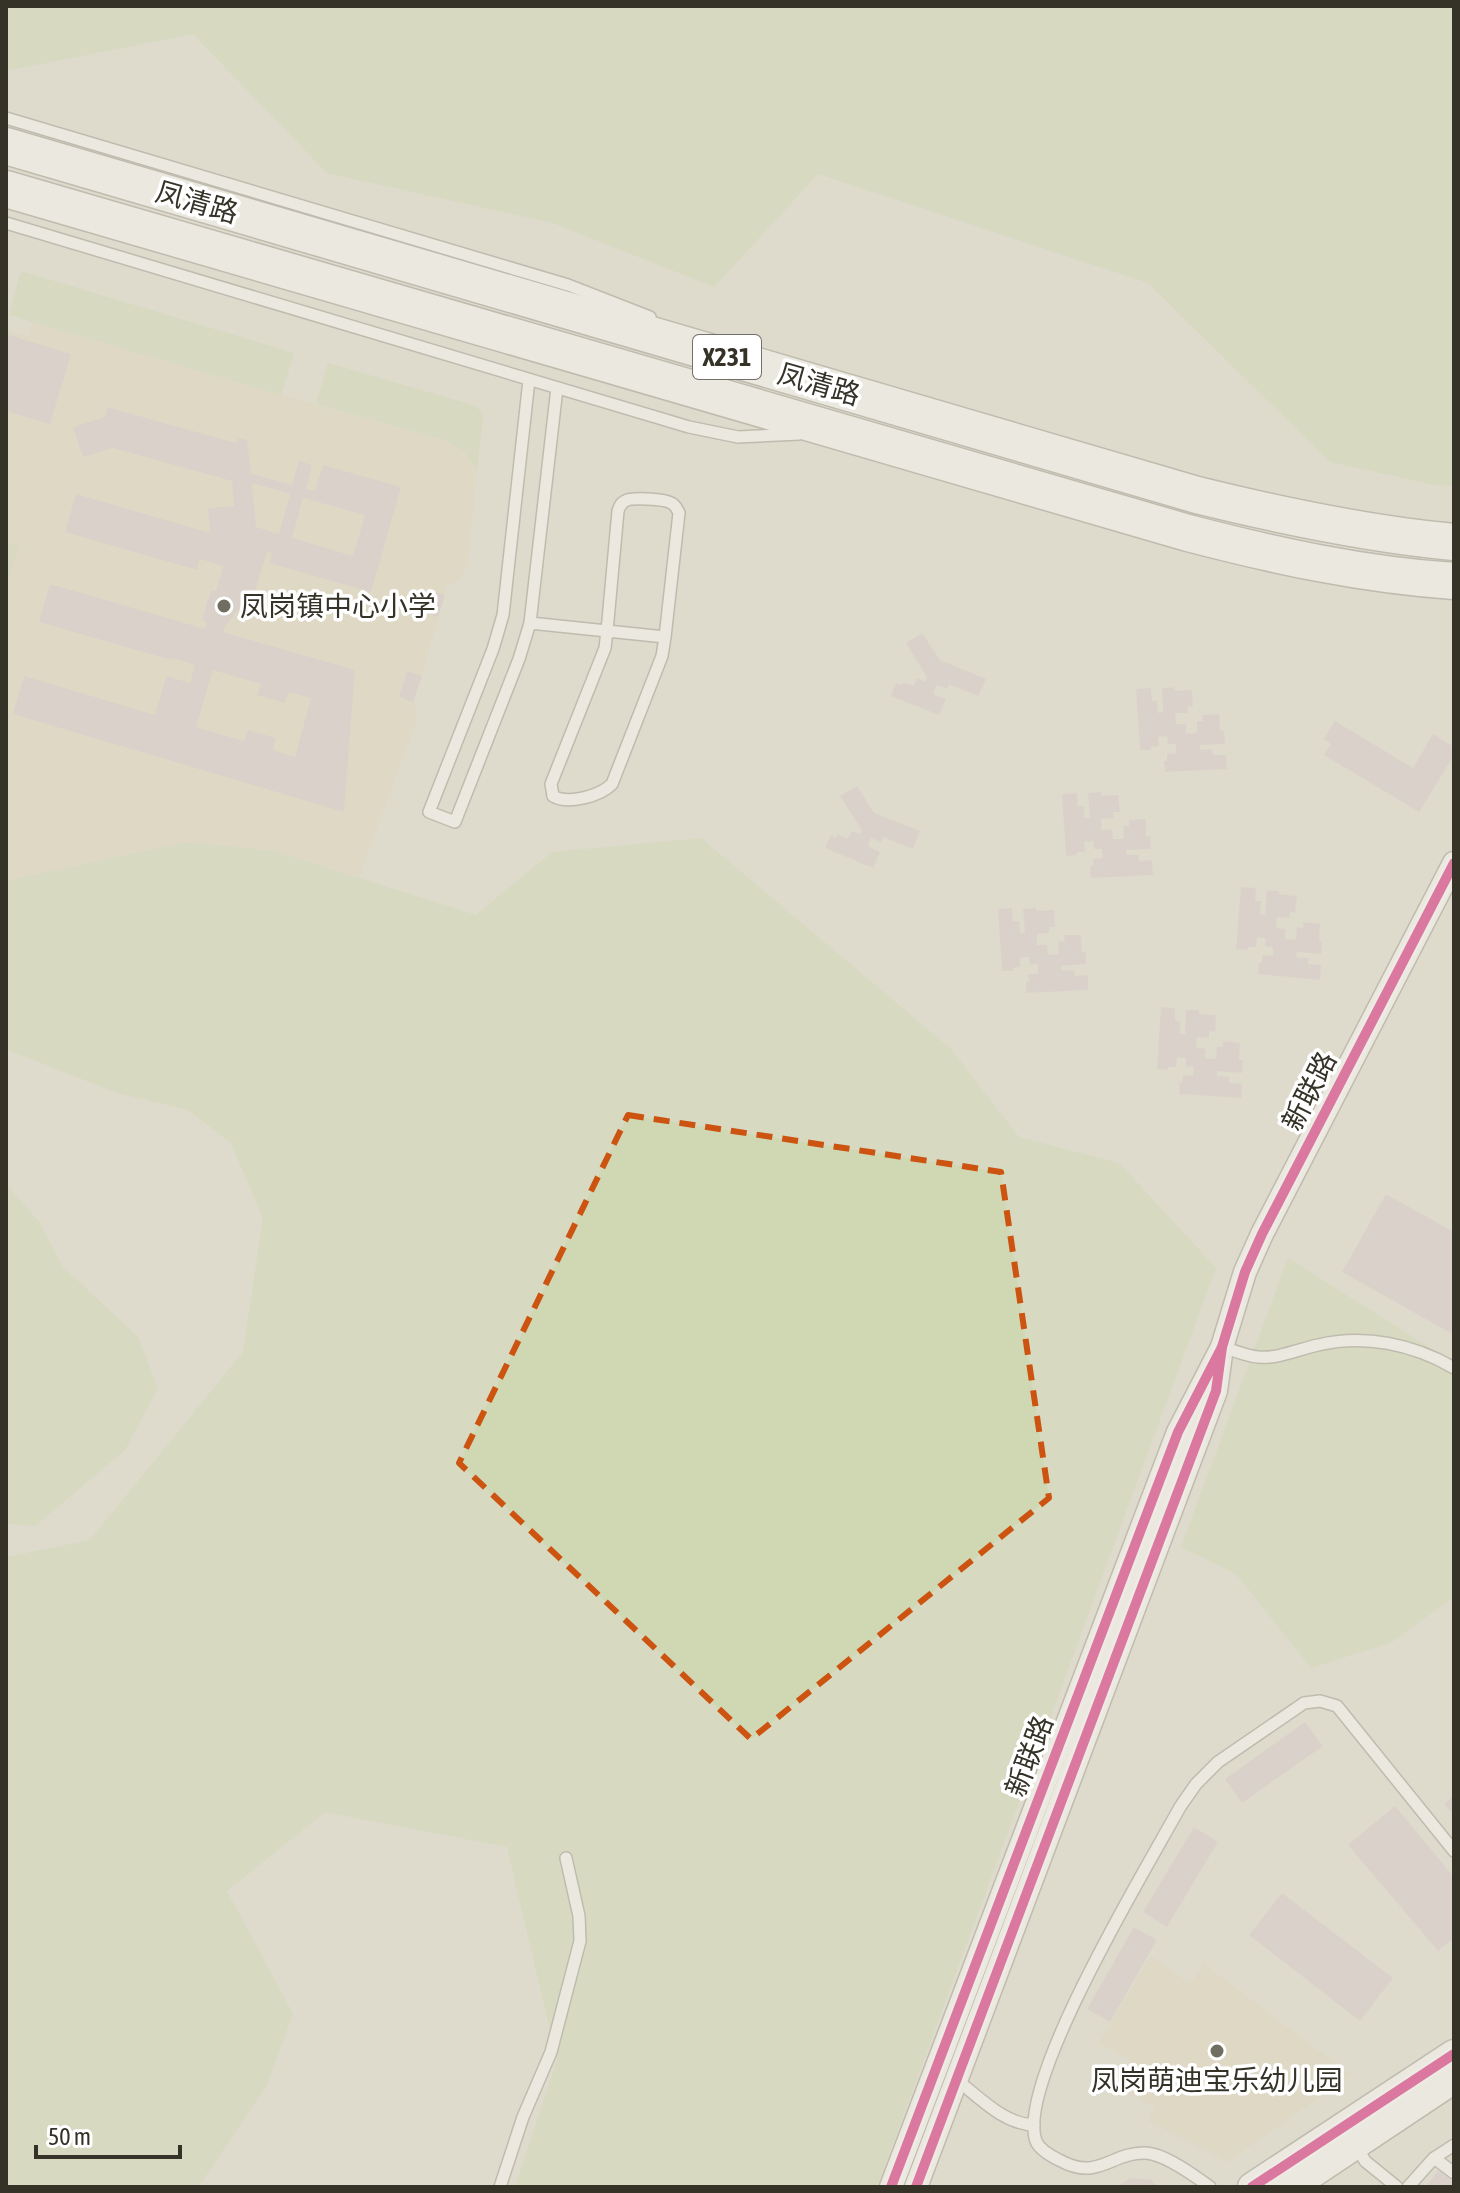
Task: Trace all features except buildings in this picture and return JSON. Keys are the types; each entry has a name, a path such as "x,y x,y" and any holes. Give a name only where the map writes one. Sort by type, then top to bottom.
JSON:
{"main road":[{"name":"凤清路","path":"6,146 1197,495 1373,533 1454,542"},
{"name":"凤清路","path":"6,189 1233,545 1358,570 1454,581"}],"street":[{"name":"新联路","path":"916,2187 1216,1391 1222,1347 1245,1272 1454,863"},
{"name":"新联路","path":"891,2187 1178,1432 1222,1347"},
{"path":"1252,2187 1454,2054"},
{"path":"1292,2187 1454,2079"}],"lane":[{"path":"6,118 568,285 655,319"},
{"path":"6,223 714,433 738,437 840,432"},
{"path":"699,336 829,387"},
{"path":"529,380 503,615 493,649 429,812 455,822 519,659 530,623 557,388"},
{"path":"632,498 667,501 675,505 679,513 665,637 662,656 612,784 600,793 565,801 553,796 551,784 605,648 620,506 632,498"},
{"path":"530,623 665,637"},
{"path":"1222,1347 1258,1357 1281,1355 1334,1341 1367,1340 1401,1346 1454,1368"},
{"path":"1210,2187 1188,2171 1150,2153 1133,2154 1095,2169 1075,2168 1045,2152 1036,2142 1034,2125 1049,2062 1075,1999 1180,1807 1196,1784 1218,1762 1304,1703 1320,1701 1337,1706 1454,1851"},
{"path":"500,2187 523,2117 551,2052 576,1964 580,1941 579,1916 566,1858"},
{"path":"957,2080 1009,2120 1034,2125"},
{"path":"1356,2145 1365,2161 1397,2187"},
{"path":"1408,2187 1434,2158 1454,2145"},
{"path":"1434,2158 1454,2173"}],"highlighted area":[{"path":"628,1115 1001,1172 1049,1498 751,1739 459,1463"}],"shaded area":[{"name":"凤岗镇中心小学","path":"33,322 447,441 465,452 477,470 467,566 460,579 447,586 414,702 417,719 359,877 274,851 187,842 6,881 6,330 29,337"},
{"name":"凤岗萌迪宝乐幼儿园","path":"1151,1956 1190,1984 1204,1964 1350,2075 1228,2162 1148,2121 1155,2108 1115,2084 1130,2060 1099,2043"}],"green space":[{"path":"6,6 1454,6 1454,486 1435,485 1330,462 1148,283 818,174 714,287 553,223 327,173 193,34 6,71"},
{"path":"21,271 294,353 281,395 9,315"},
{"path":"328,363 473,405 483,417 477,470 465,452 447,441 316,404"},
{"path":"6,542 18,546 6,588"},
{"path":"701,838 951,1049 1019,1137 1119,1163 1216,1268 877,2187 515,2187 557,2060 507,1847 325,1812 227,1891 293,2014 267,2085 201,2183 194,2187 6,2187 6,1557 90,1540 243,1352 263,1218 231,1143 188,1110 117,1093 6,1049 6,881 187,842 274,851 476,915 552,852"},
{"path":"6,1184 40,1223 62,1266 138,1337 158,1388 125,1450 35,1526 6,1524"},
{"path":"1288,1258 1454,1363 1454,1597 1392,1642 1311,1668 1236,1574 1181,1547"}],"cycle path":[{"path":"1222,1347 1245,1272 1262,1234 1454,863"},
{"path":"891,2187 1178,1432 1222,1347 1216,1391 916,2187"},
{"path":"1252,2187 1454,2054"}],"place":[{"name":"凤岗镇中心小学","path":"224,606"},
{"name":"凤岗萌迪宝乐幼儿园","path":"1217,2051"}]}
